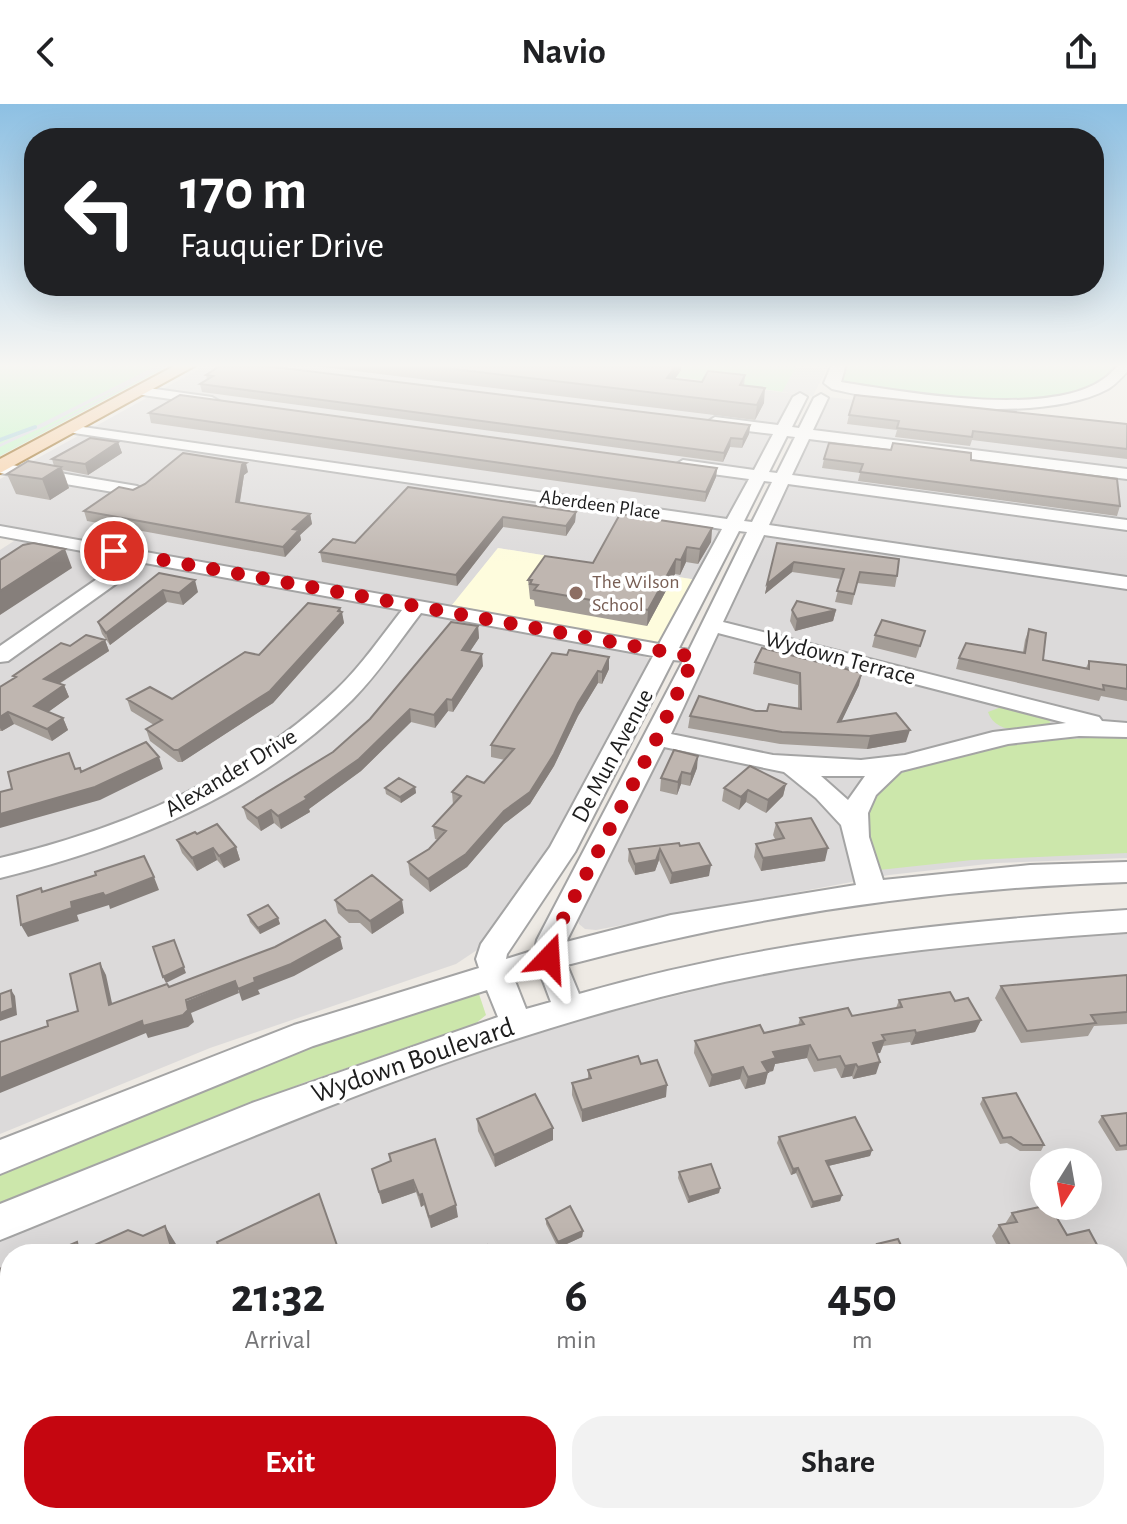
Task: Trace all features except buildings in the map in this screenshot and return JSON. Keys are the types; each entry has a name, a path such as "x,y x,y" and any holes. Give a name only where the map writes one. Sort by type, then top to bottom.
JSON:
{"main road":[{"path":"0,468 70,430"}],"street":[{"name":"Aberdeen Place","path":"89,430 1127,583"},
{"path":"780,430 1127,474"},
{"name":"De Mun Avenue","path":"496,975 492,952 561,852 667,652 746,527 794,432"},
{"path":"672,464 1127,525"},
{"path":"0,468 137,491"},
{"name":"De Mun Avenue","path":"549,958 552,940 657,738 711,625 746,527"},
{"path":"0,531 694,657"},
{"path":"0,656 143,556"},
{"name":"Alexander Drive","path":"0,868 82,846 143,824 244,771 292,738 343,696 416,606"},
{"name":"Wydown Terrace","path":"711,625 1122,729"},
{"path":"969,692 992,739"},
{"name":"Wydown Terrace","path":"657,738 794,768 893,765 992,739 1122,729"},
{"path":"854,823 863,798 876,777 893,765"},
{"name":"Wydown Terrace","path":"794,768 825,792 854,823 872,892"},
{"path":"0,1157 305,1035 549,958 671,926 872,892 1030,875 1127,872"},
{"name":"Wydown Boulevard","path":"0,1222 342,1083 569,1009 782,958 975,930 1127,921"},
{"path":"549,958 569,1009"},
{"path":"496,975 516,1024"}],"shaded area":[{"path":"27,430 36,430 0,447 0,444"},
{"path":"88,430 777,430 697,580 498,548 442,618 637,653 652,660 563,837 480,948 456,964 210,1048 0,1134 0,550 28,532 0,526 0,479"},
{"path":"812,430 1127,430 1127,858 996,863 889,875 596,930 585,929 579,924 577,916"},
{"name":"The Wilson School","path":"498,548 697,580 661,642 654,643 452,605"},
{"path":"1127,931 1127,1244 0,1244 0,1238 296,1117 561,1024 744,979 909,946"}],"green space":[{"path":"0,430 48,430 0,456"},
{"path":"1004,706 1048,717 1051,725 1035,730 1015,730 998,725 988,712"},
{"path":"1127,737 1127,853 972,860 879,870 869,834 868,817 873,799 889,781 916,767 990,748 1030,742"},
{"path":"478,991 486,1015 475,1024 303,1083 0,1206 0,1163 227,1072"}],"waterway":[{"path":"0,440 26,430"}],"place":[{"name":"The Wilson School","path":"576,593"}],"route":[{"path":"114,551 694,657 657,738 552,940 549,958"}]}
